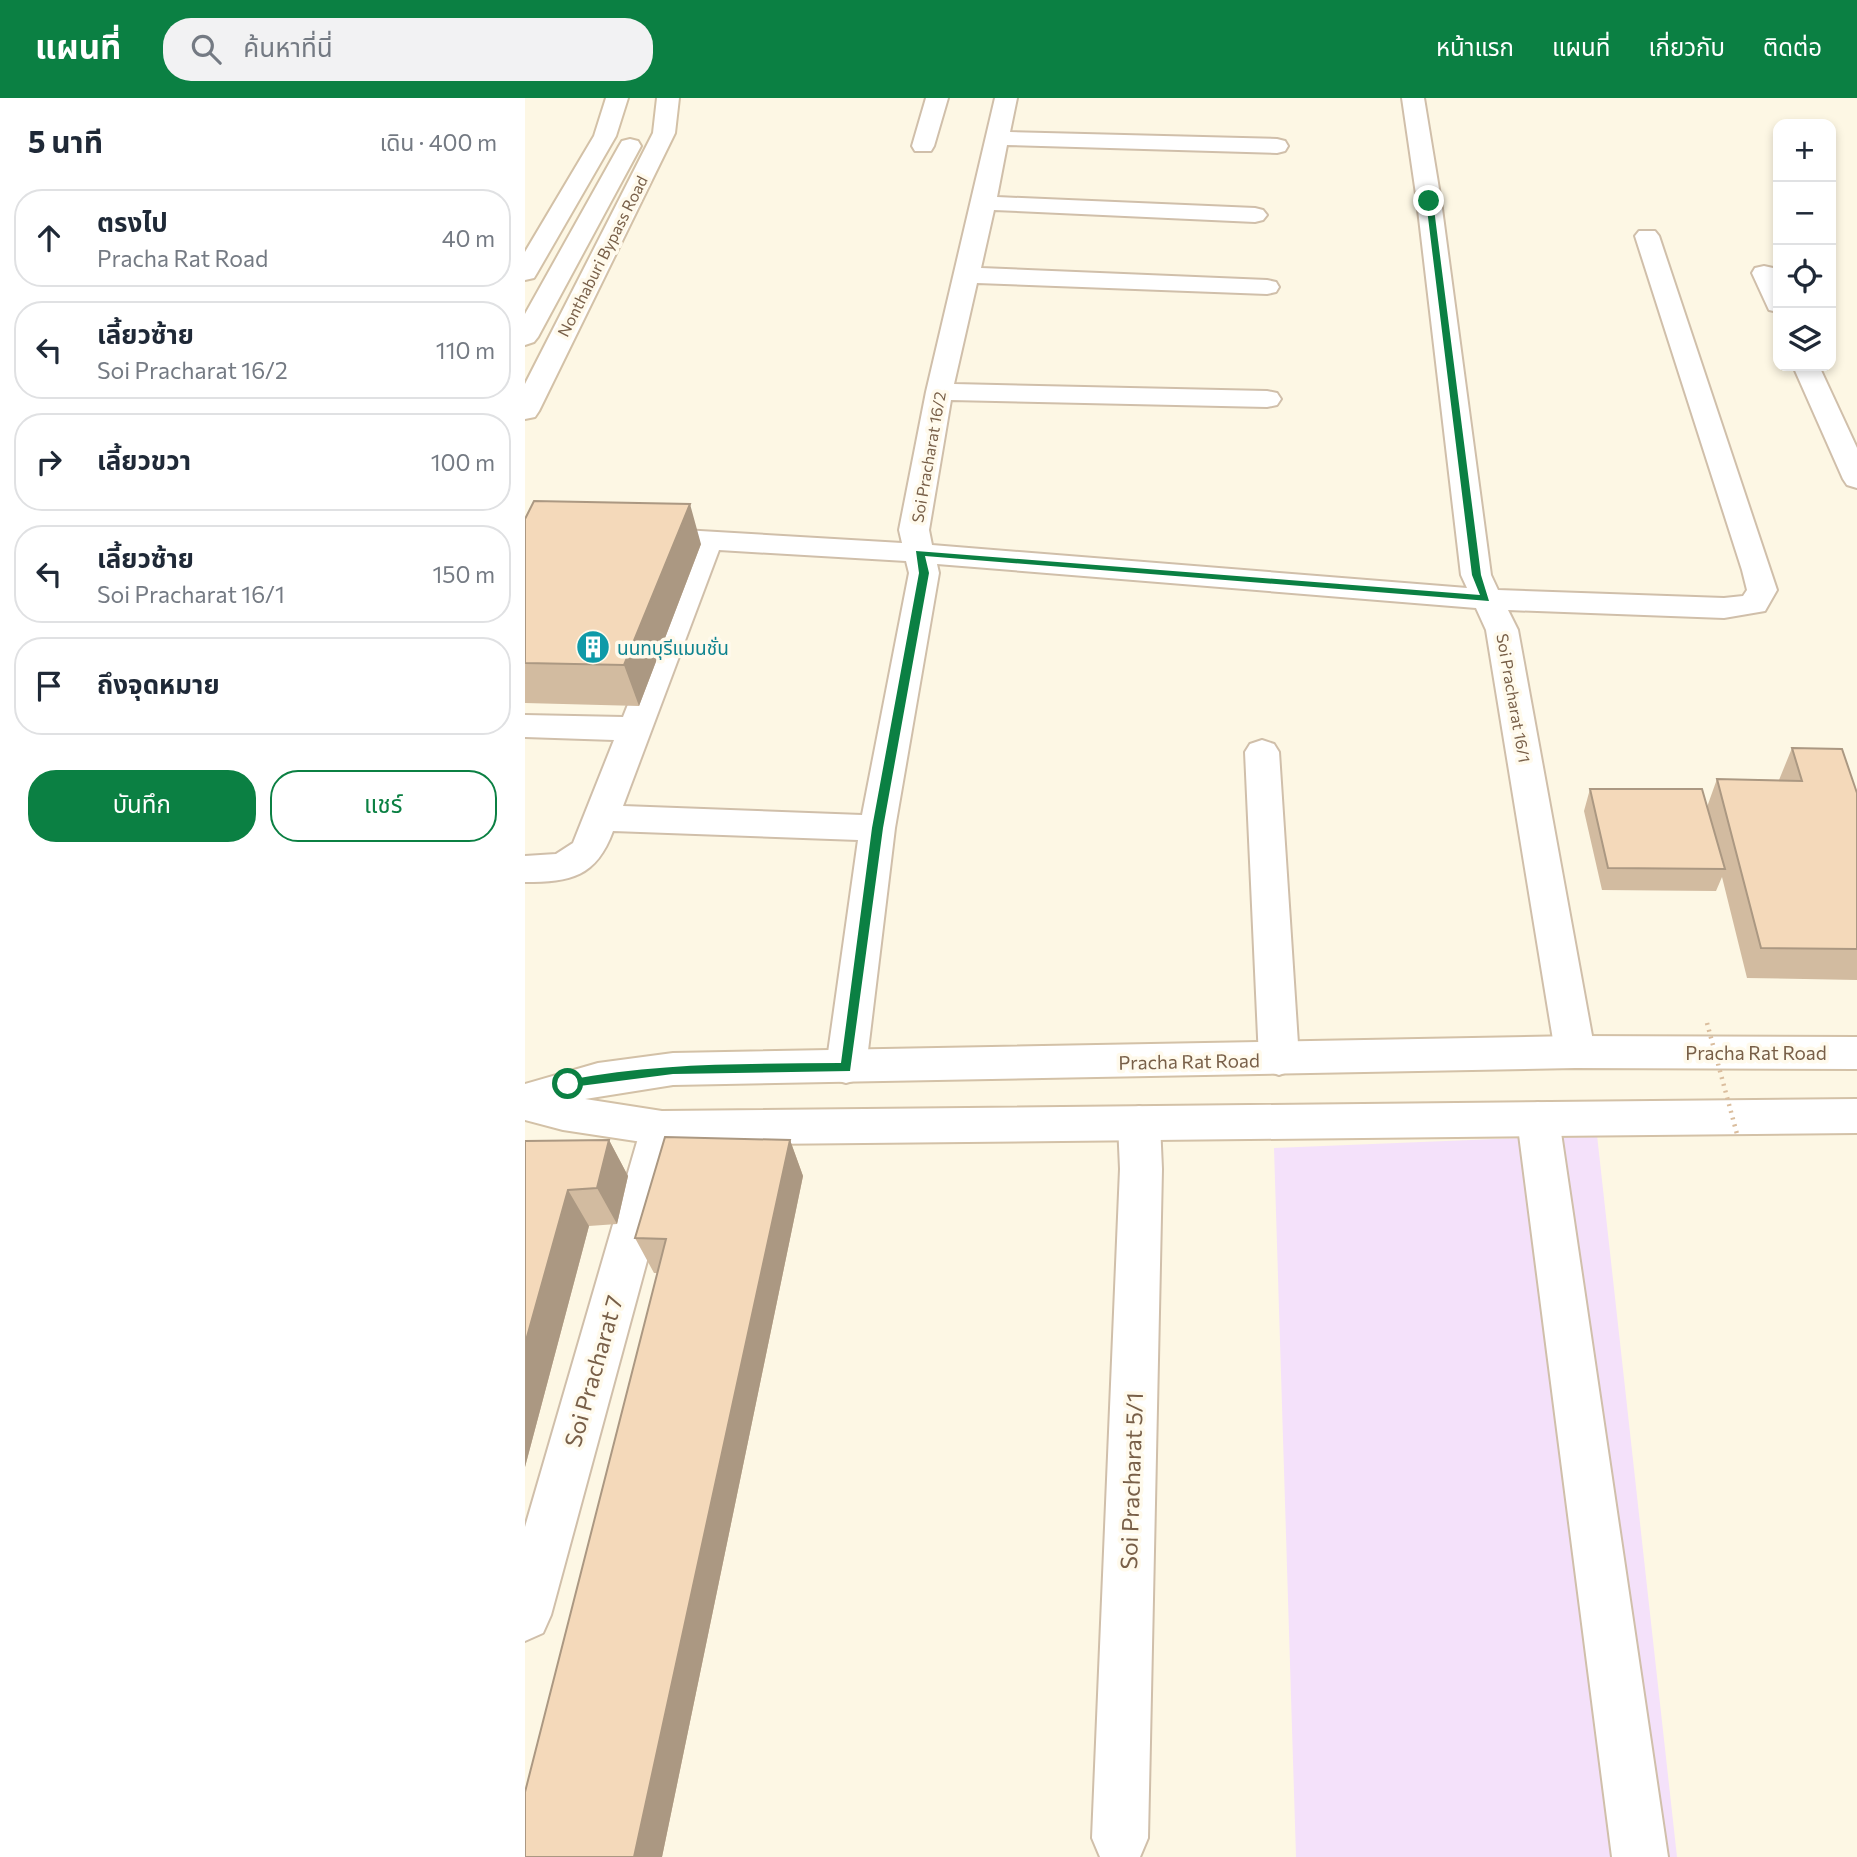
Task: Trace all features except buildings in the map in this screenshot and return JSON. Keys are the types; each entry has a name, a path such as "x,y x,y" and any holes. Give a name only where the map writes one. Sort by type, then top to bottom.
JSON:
{"street":[{"path":"587,127 616,98"},
{"path":"525,273 605,135 616,98"},
{"name":"Nonthaburi Bypass Road","path":"525,337 637,133 667,98"},
{"name":"Nonthaburi Bypass Road","path":"525,411 663,133 667,98"},
{"path":"923,146 937,98"},
{"name":"Soi Pracharat 16/2","path":"846,1067 877,828 924,573 914,530 939,392 1006,98"},
{"name":"Soi Pracharat 16/1","path":"1413,98 1429,201 1476,575 1502,630 1575,1052"},
{"path":"997,138 1277,146"},
{"path":"984,203 1255,215"},
{"path":"617,536 919,553 1486,598 1724,608 1754,604 1762,590 1647,236"},
{"path":"1764,273 1773,294"},
{"path":"966,275 1268,287"},
{"path":"1808,371 1857,479"},
{"path":"939,392 1267,399"},
{"path":"525,869 551,869 574,863 588,850 708,541"},
{"path":"525,726 636,729"},
{"path":"1262,752 1279,1059"},
{"path":"601,818 877,828"},
{"name":"Pracha Rat Road","path":"525,1102 568,1084 616,1075 673,1069 1575,1052 1857,1053"},
{"name":"Pracha Rat Road","path":"525,1102 563,1112 662,1128 1857,1116"},
{"path":"1538,1119 1640,1857"},
{"name":"Soi Pracharat 5/1","path":"1120,1839 1140,1183 1139,1122"},
{"name":"Soi Pracharat 7","path":"525,1615 662,1128"}],"path":[{"path":"1707,1023 1737,1134"}],"shaded area":[{"path":"1597,1135 1677,1857 1296,1857 1274,1148"}],"place":[{"name":"นนทบุรีแมนชั่น","path":"593,647"}],"route":[{"path":"568,1084 616,1075 673,1069 846,1067 877,828 924,573 919,553 1486,598 1476,575 1429,201"}]}
